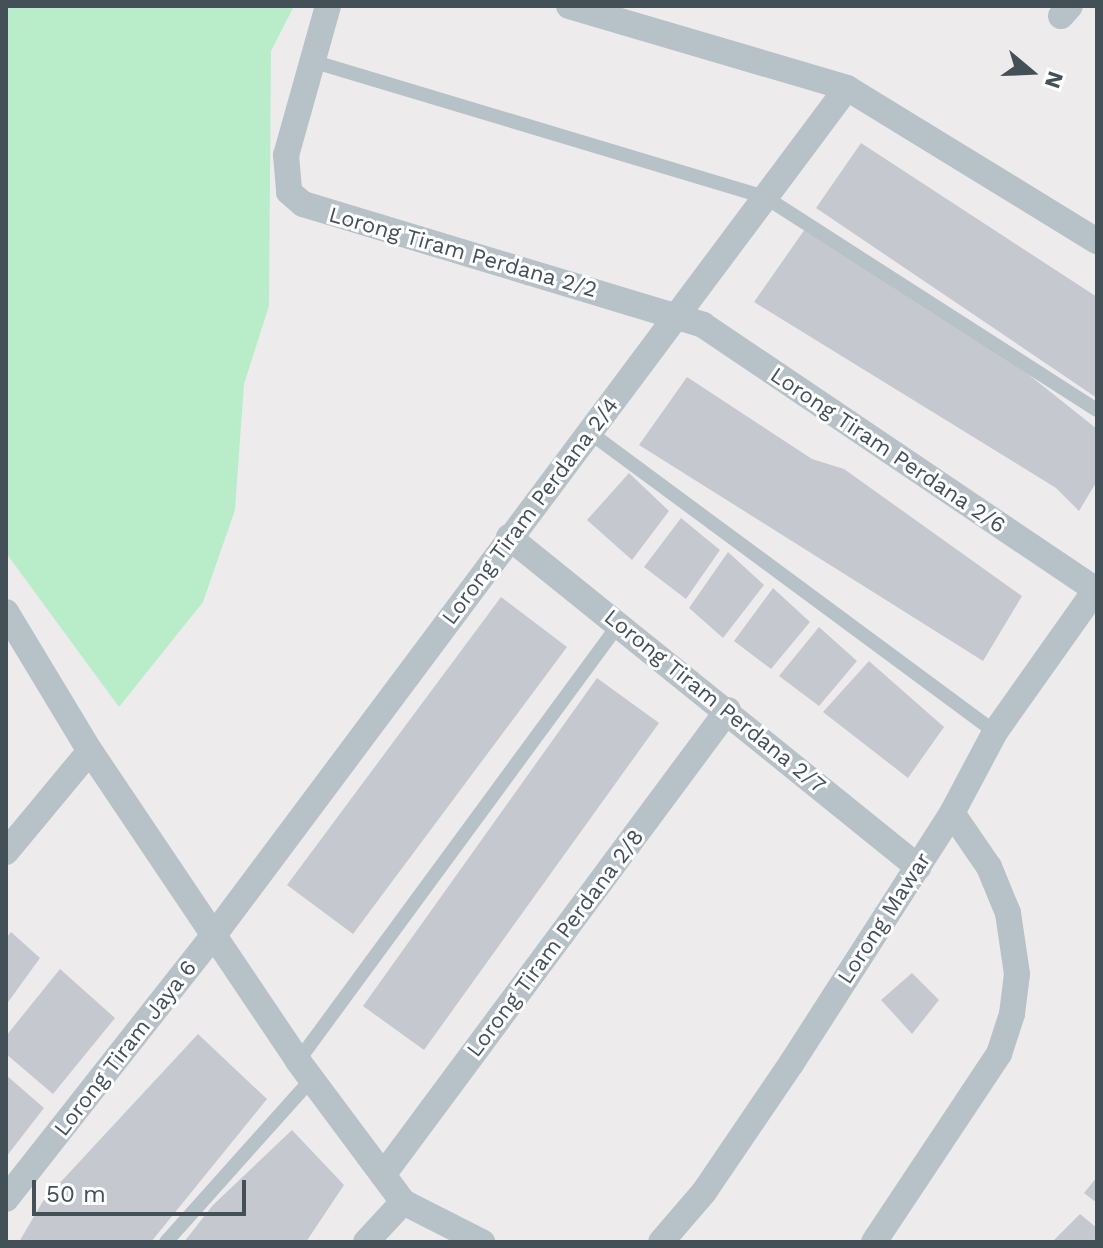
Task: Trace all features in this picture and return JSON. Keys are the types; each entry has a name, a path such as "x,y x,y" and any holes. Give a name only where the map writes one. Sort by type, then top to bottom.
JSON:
{"street":[{"path":"315,62 328,6"},
{"path":"569,6 847,88 1097,241"},
{"name":"Lorong Tiram Perdana 2/2","path":"315,62 286,155 289,192 303,204 677,314"},
{"name":"Lorong Tiram Perdana 2/4","path":"214,935 847,88"},
{"name":"Lorong Tiram Perdana 2/6","path":"677,314 703,325 1096,589"},
{"name":"Lorong Tiram Perdana 2/7","path":"509,537 728,710 918,867"},
{"name":"Lorong Mawar","path":"661,1242 713,1180 952,813 995,732 1096,589"},
{"path":"6,612 90,751 304,1070 403,1202 482,1242"},
{"name":"Lorong Tiram Perdana 2/8","path":"383,1175 728,710"},
{"path":"6,852 90,751"},
{"path":"874,1242 999,1054 1012,1014 1017,974 1008,913 989,867 952,813"},
{"name":"Lorong Tiram Jaya 6","path":"6,1199 214,935"},
{"path":"366,1242 403,1202"}],"lane":[{"path":"315,62 765,197 1097,410"},
{"path":"589,432 995,732"},
{"path":"166,1242 304,1070 619,624"}],"green space":[{"path":"6,6 294,6 271,51 269,306 244,384 235,510 203,602 119,707 6,553"}],"building":[{"path":"861,143 1097,297 1097,398 816,208"},
{"path":"805,229 1013,362 1097,429 1097,481 1079,511 1056,488 754,302"},
{"path":"687,377 812,459 844,469 1022,596 983,661 639,445"},
{"path":"629,473 669,511 632,560 587,520"},
{"path":"681,518 720,550 686,599 644,567"},
{"path":"728,552 764,585 723,638 689,608"},
{"path":"773,588 810,622 771,669 734,641"},
{"path":"501,597 567,647 353,934 287,885"},
{"path":"819,627 857,661 819,706 779,676"},
{"path":"869,661 944,727 908,778 823,712"},
{"path":"597,678 659,723 424,1050 363,1006"},
{"path":"11,932 40,958 6,1005 6,938"},
{"path":"60,969 115,1018 53,1094 6,1054 6,1036"},
{"path":"912,973 939,1000 912,1034 881,1000"},
{"path":"198,1034 267,1099 151,1242 19,1242 43,1201"},
{"path":"6,1075 44,1108 6,1157"},
{"path":"292,1130 344,1185 306,1242 184,1242 213,1205"},
{"path":"1097,1177 1097,1203 1084,1193"},
{"path":"1080,1214 1097,1228 1097,1242 1052,1242"}]}
